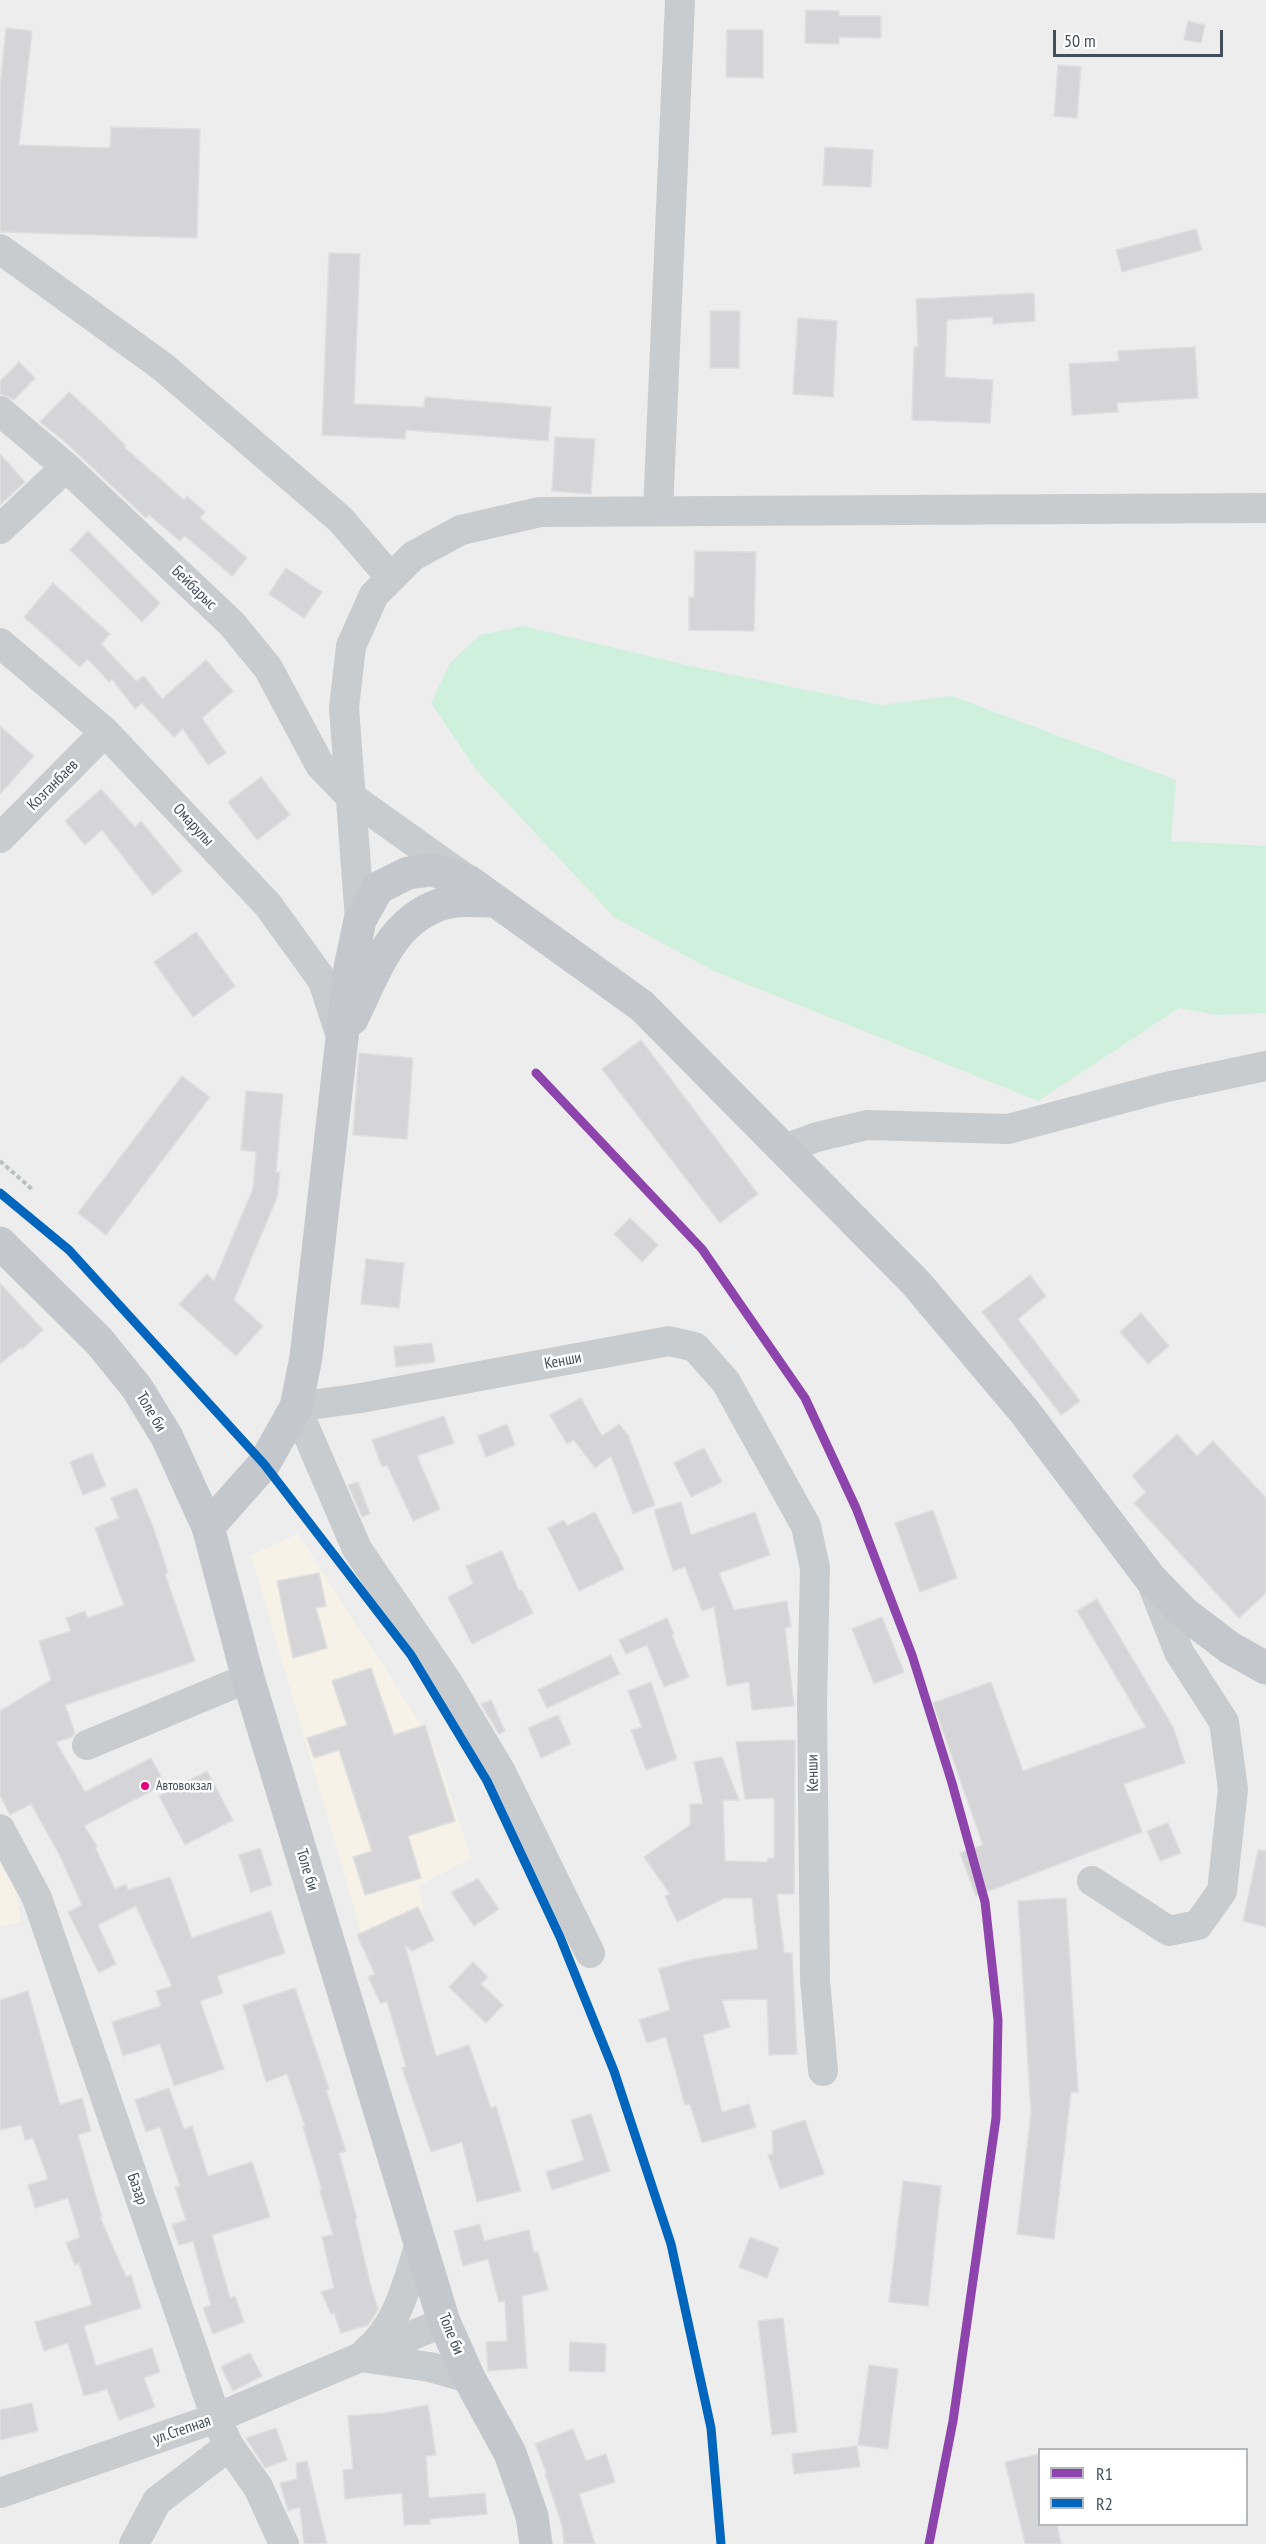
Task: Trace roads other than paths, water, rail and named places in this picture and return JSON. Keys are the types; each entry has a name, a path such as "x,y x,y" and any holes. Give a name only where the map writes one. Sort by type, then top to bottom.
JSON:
{"main road":[{"path":"208,1527 264,1464 296,1407 306,1357 350,968 360,920 378,888 408,873 432,870 468,881 642,1006 916,1283 1024,1411 1150,1578 1184,1613 1230,1647 1266,1668"},
{"path":"342,1041 391,941 417,914 450,902 496,901"},
{"name":"Толе би","path":"0,1243 99,1341 137,1388 167,1437 208,1527 248,1678 444,2322 469,2378 510,2453 532,2516 536,2544"}],"street":[{"path":"658,510 680,0"},
{"path":"0,249 163,367 340,519 391,578"},
{"name":"Бейбарыс","path":"0,411 66,467 232,624 268,668 320,765 351,797 468,881"},
{"path":"0,529 66,467"},
{"path":"360,920 344,708 351,646 374,595 413,556 460,530 540,512 1266,508"},
{"name":"Омарулы","path":"0,642 105,732 268,905 323,981 342,1041"},
{"name":"Козганбаев","path":"0,838 105,732"},
{"path":"784,1149 817,1137 867,1125 1008,1129 1162,1088 1266,1066"},
{"name":"Кенши","path":"296,1407 361,1398 669,1341 694,1347 726,1382 806,1526 815,1568 812,1704 815,1980 823,2071"},
{"path":"296,1407 357,1549 448,1683 501,1772 590,1953"},
{"path":"1092,1881 1169,1931 1198,1925 1222,1891 1233,1789 1224,1722 1179,1652 1150,1578"},
{"path":"87,1745 248,1678"},
{"name":"Базар","path":"0,1829 36,1898 216,2418 229,2446 258,2487 284,2544"},
{"path":"360,2357 382,2339 398,2310 420,2244"},
{"name":"ул.Степная","path":"0,2493 216,2418 444,2322"},
{"path":"360,2357 430,2367 469,2378"},
{"path":"134,2544 157,2501 229,2446"}],"place":[{"name":"Автовокзал","path":"145,1786"}]}
